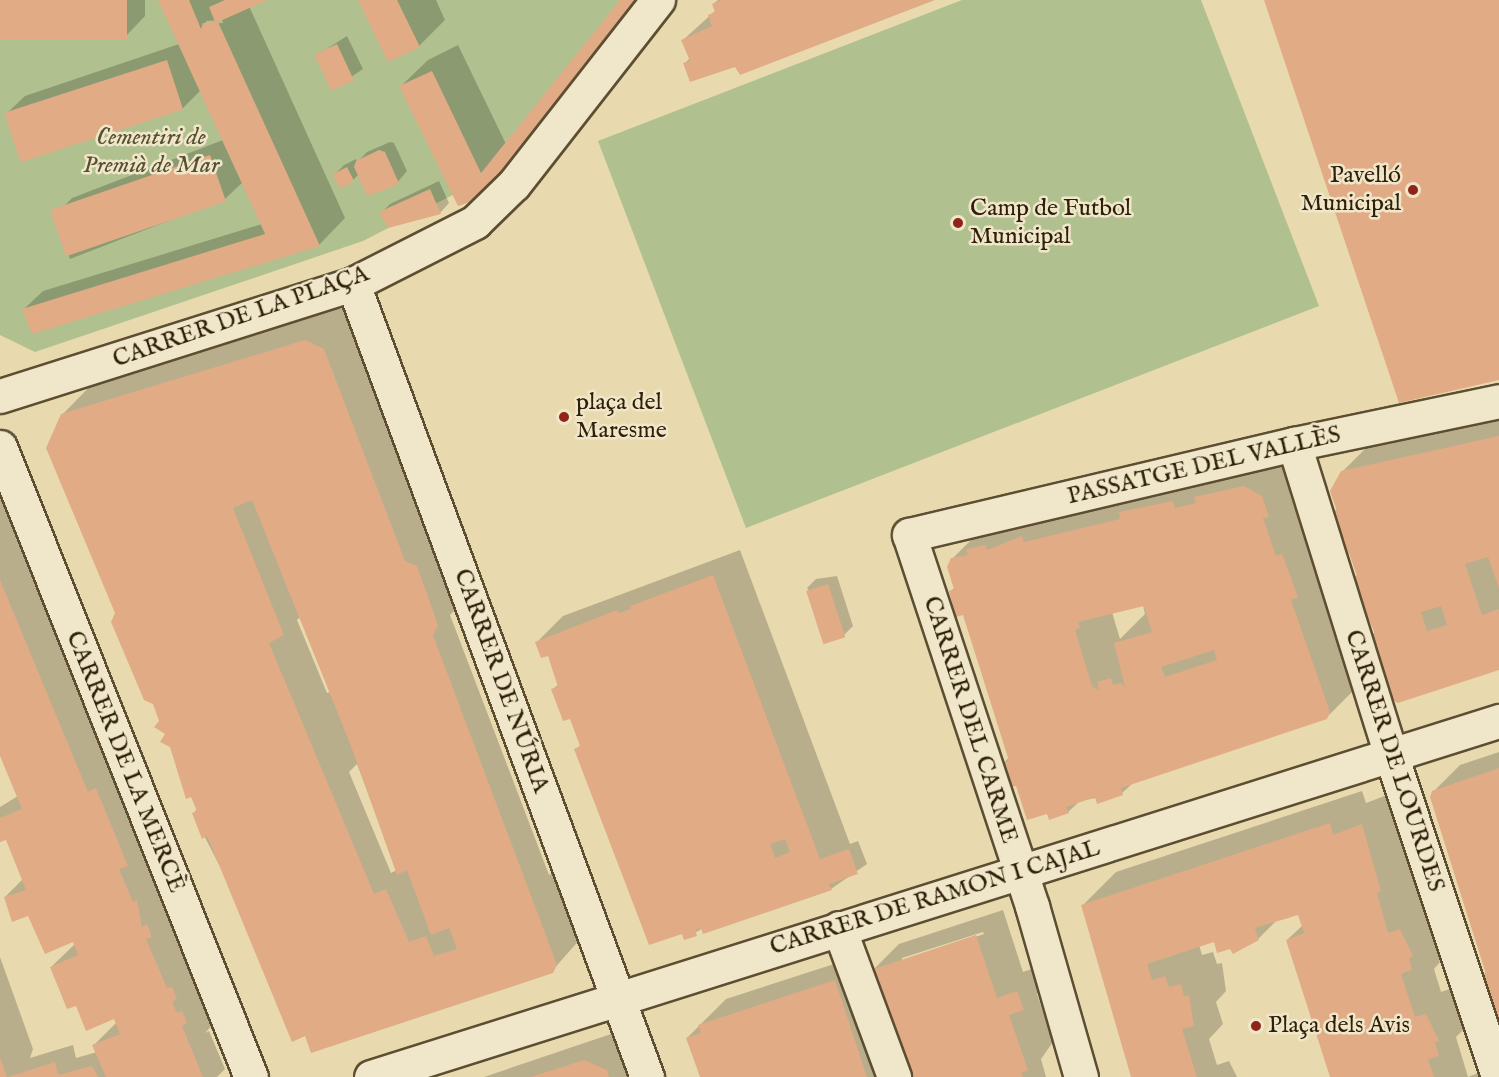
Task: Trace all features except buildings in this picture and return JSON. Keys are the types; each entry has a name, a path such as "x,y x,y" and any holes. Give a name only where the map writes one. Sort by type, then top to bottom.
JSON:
{"street":[{"name":"CARRER DE LA PLAÇA","path":"0,396 353,284 475,222 514,184 658,0"},
{"name":"CARRER DE NÚRIA","path":"353,284 647,1077"},
{"name":"PASSATGE DEL VALLÈS","path":"909,535 1294,444 1499,401"},
{"name":"CARRER DE LOURDES","path":"1294,444 1392,758 1498,1077"},
{"name":"CARRER DE LA MERCÈ","path":"0,447 251,1077"},
{"name":"CARRER DEL CARME","path":"909,535 1020,871 1081,1077"},
{"name":"CARRER DE RAMON I CAJAL","path":"371,1077 1020,871 1392,758 1499,722"},
{"path":"839,928 894,1077"}],"green space":[{"name":"Cementiri de Premià de Mar","path":"0,0 623,0 474,184 363,241 35,352 0,335"},
{"name":"Camp de Futbol Municipal","path":"962,0 1201,0 1319,306 746,528 598,141"}],"place":[{"name":"Pavelló Municipal","path":"1413,190"},
{"name":"Camp de Futbol Municipal","path":"958,223"},
{"name":"plaça del Maresme","path":"564,417"},
{"name":"Plaça dels Avis","path":"1256,1026"}]}
